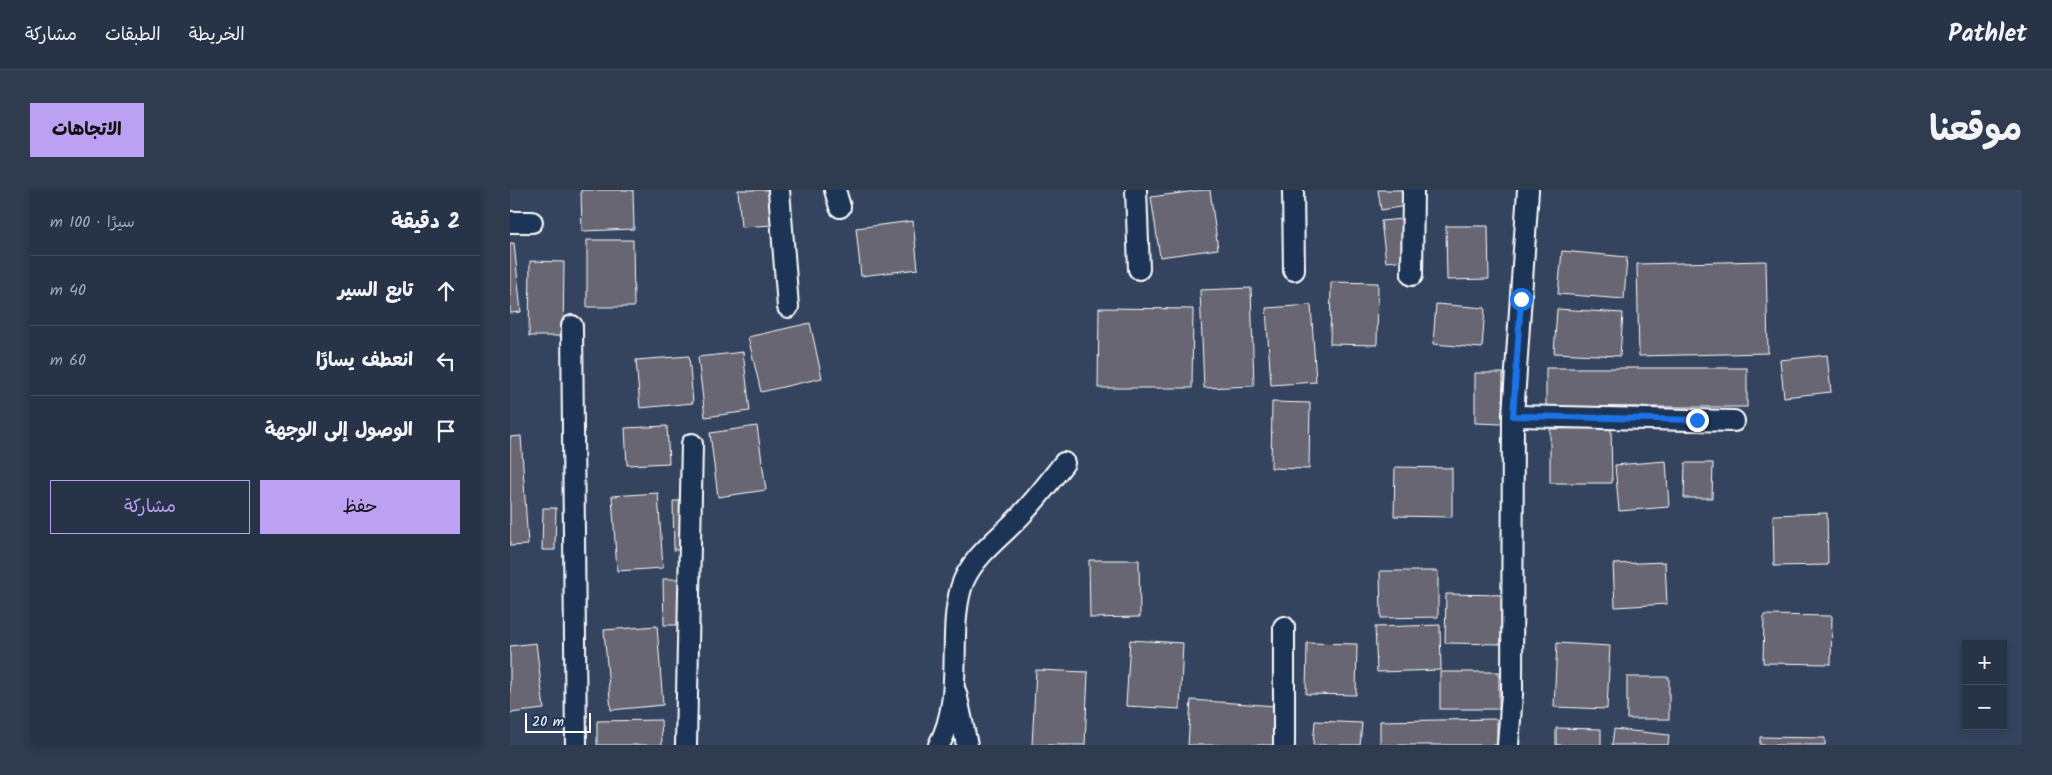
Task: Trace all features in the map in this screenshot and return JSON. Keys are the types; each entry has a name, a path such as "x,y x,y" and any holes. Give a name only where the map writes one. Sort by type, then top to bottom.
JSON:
{"street":[{"path":"779,190 788,307"},
{"path":"1136,190 1139,269"},
{"path":"1293,190 1294,270"},
{"path":"1412,274 1413,190"},
{"path":"1508,745 1512,694 1513,416 1528,190"},
{"path":"510,222 532,222"},
{"path":"572,326 576,745"},
{"path":"1513,416 1734,421"},
{"path":"686,745 692,444"},
{"path":"939,745 944,736 954,686 960,589 968,571 1023,513 1064,463"},
{"path":"1284,627 1284,745"},
{"path":"954,686 966,745"}],"building":[{"path":"581,190 633,190 634,229 582,231"},
{"path":"738,190 771,190 773,225 741,227"},
{"path":"1210,190 1218,249 1160,257 1151,197"},
{"path":"1378,190 1403,190 1406,206 1381,210"},
{"path":"1402,219 1407,260 1386,262 1381,221"},
{"path":"913,221 918,269 861,276 856,228"},
{"path":"1446,226 1488,226 1489,279 1447,280"},
{"path":"587,240 633,240 634,307 587,307"},
{"path":"510,243 514,243 521,312 510,313"},
{"path":"1562,251 1627,257 1624,299 1558,294"},
{"path":"530,261 564,262 563,336 529,336"},
{"path":"1766,261 1768,353 1639,356 1637,264"},
{"path":"1331,282 1378,283 1377,345 1330,344"},
{"path":"1251,288 1254,386 1204,388 1200,290"},
{"path":"1436,304 1485,308 1482,348 1433,344"},
{"path":"1311,305 1316,382 1271,385 1266,308"},
{"path":"1099,308 1193,309 1192,388 1098,388"},
{"path":"1557,309 1623,313 1620,356 1554,353"},
{"path":"810,323 822,378 761,392 748,337"},
{"path":"743,352 750,411 705,417 698,357"},
{"path":"1827,355 1831,392 1784,397 1780,360"},
{"path":"689,356 693,403 640,408 636,360"},
{"path":"1546,368 1747,368 1747,407 1546,407"},
{"path":"1475,373 1503,373 1502,424 1475,423"},
{"path":"1272,402 1310,403 1309,469 1271,468"},
{"path":"667,426 669,463 627,465 625,428"},
{"path":"757,426 766,490 718,497 710,433"},
{"path":"1611,428 1612,483 1550,483 1550,429"},
{"path":"521,436 528,545 510,546 510,437"},
{"path":"1666,461 1669,507 1619,511 1615,465"},
{"path":"1685,463 1713,463 1712,498 1684,498"},
{"path":"1395,467 1452,468 1452,517 1394,516"},
{"path":"658,493 663,568 617,571 612,496"},
{"path":"673,501 683,501 684,550 674,550"},
{"path":"543,508 556,508 555,550 542,550"},
{"path":"1827,513 1828,565 1774,566 1773,515"},
{"path":"1089,560 1139,560 1140,617 1090,618"},
{"path":"1665,562 1667,604 1615,607 1613,564"},
{"path":"1380,571 1438,571 1438,617 1381,618"},
{"path":"663,579 683,579 683,625 664,625"},
{"path":"1446,594 1504,595 1503,644 1445,643"},
{"path":"1764,615 1832,616 1831,664 1763,663"},
{"path":"1440,625 1441,670 1377,672 1375,627"},
{"path":"657,626 663,705 611,710 604,630"},
{"path":"1130,640 1183,643 1180,709 1126,706"},
{"path":"536,643 544,709 510,713 510,646"},
{"path":"1307,643 1357,644 1356,695 1306,694"},
{"path":"1557,643 1610,646 1607,709 1554,707"},
{"path":"1036,670 1088,672 1085,745 1032,745"},
{"path":"1440,672 1499,672 1499,709 1440,709"},
{"path":"1627,677 1669,677 1669,719 1627,719"},
{"path":"1191,700 1276,706 1273,745 1188,745"},
{"path":"1497,719 1497,745 1380,745 1380,721"},
{"path":"661,720 662,745 597,745 597,721"},
{"path":"1315,721 1362,723 1360,745 1313,745"},
{"path":"1556,728 1601,729 1601,745 1556,745"},
{"path":"1614,729 1669,735 1668,745 1612,745"},
{"path":"1760,737 1825,738 1825,745 1760,745"}],"route":[{"path":"1521,299 1513,416 1697,420"}]}
